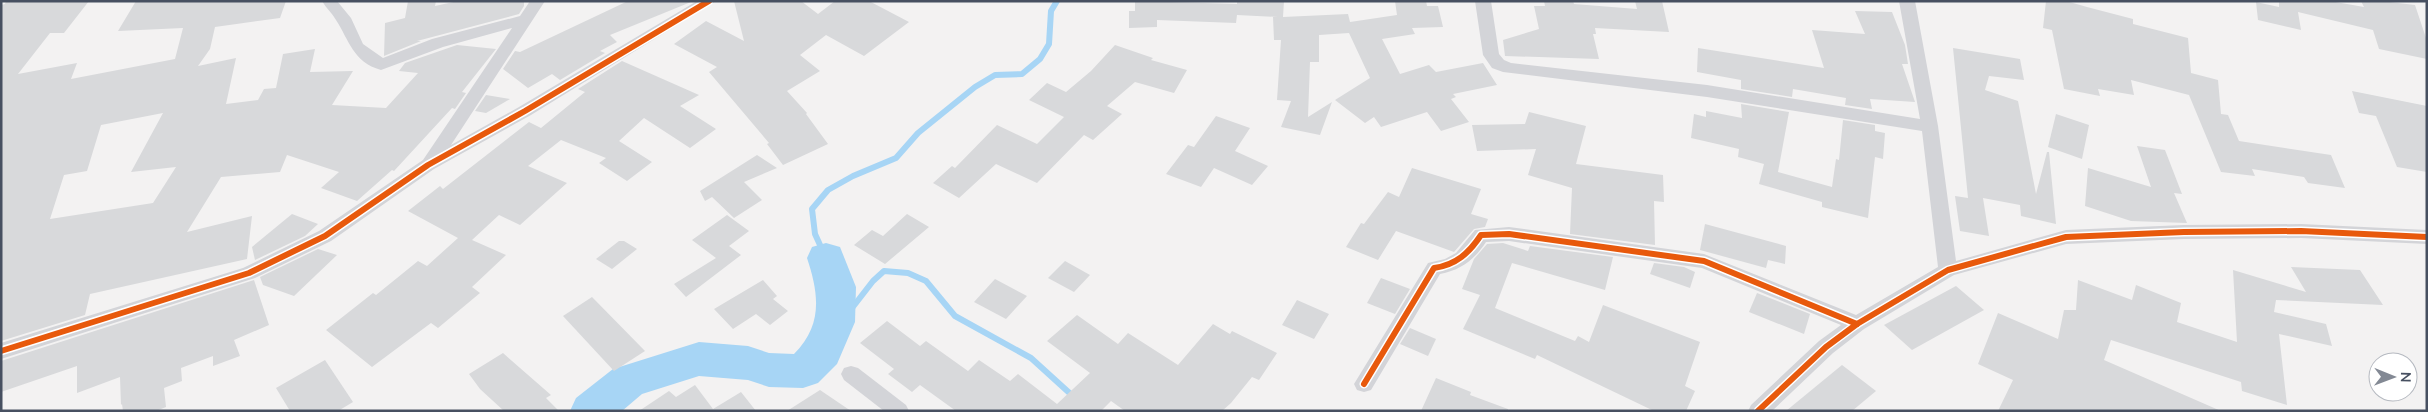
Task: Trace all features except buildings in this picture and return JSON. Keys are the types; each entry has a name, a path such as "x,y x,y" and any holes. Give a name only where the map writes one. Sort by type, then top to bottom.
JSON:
{"street":[{"path":"329,1 343,18 357,47 381,65 438,43 527,19"},
{"path":"428,165 538,1"},
{"path":"1,351 249,273 325,236 428,165 525,111 709,1"},
{"path":"1483,1 1491,55 1498,64 1509,68 1707,91 1930,126"},
{"path":"1907,1 1930,126 1948,270"},
{"path":"1758,411 1826,346 1857,324 1948,270 2066,237 2184,232 2301,231 2427,237"},
{"path":"1364,384 1434,268 1455,264 1462,259 1481,235 1486,234 1508,234 1704,261 1857,324"},
{"path":"851,374 898,411"}],"waterway":[{"path":"826,258 815,234 812,209 828,190 853,176 896,158 918,133 975,87 995,75 1022,74 1040,59 1049,44 1051,11 1057,1"},
{"path":"591,411 628,381 699,359 748,363 769,370 803,371 822,352 835,322 836,287 826,258"},
{"path":"828,339 873,281 884,271 908,273 926,281 955,316 1031,358 1075,398"}],"cycle path":[{"path":"1,351 249,273 325,236 428,165 525,111 709,1"},
{"path":"1758,411 1826,347 1857,324 1948,270 2066,237 2184,232 2301,231 2427,237"},
{"path":"1364,384 1434,268 1450,265 1462,258 1481,235 1509,234 1704,261 1857,324"}]}
